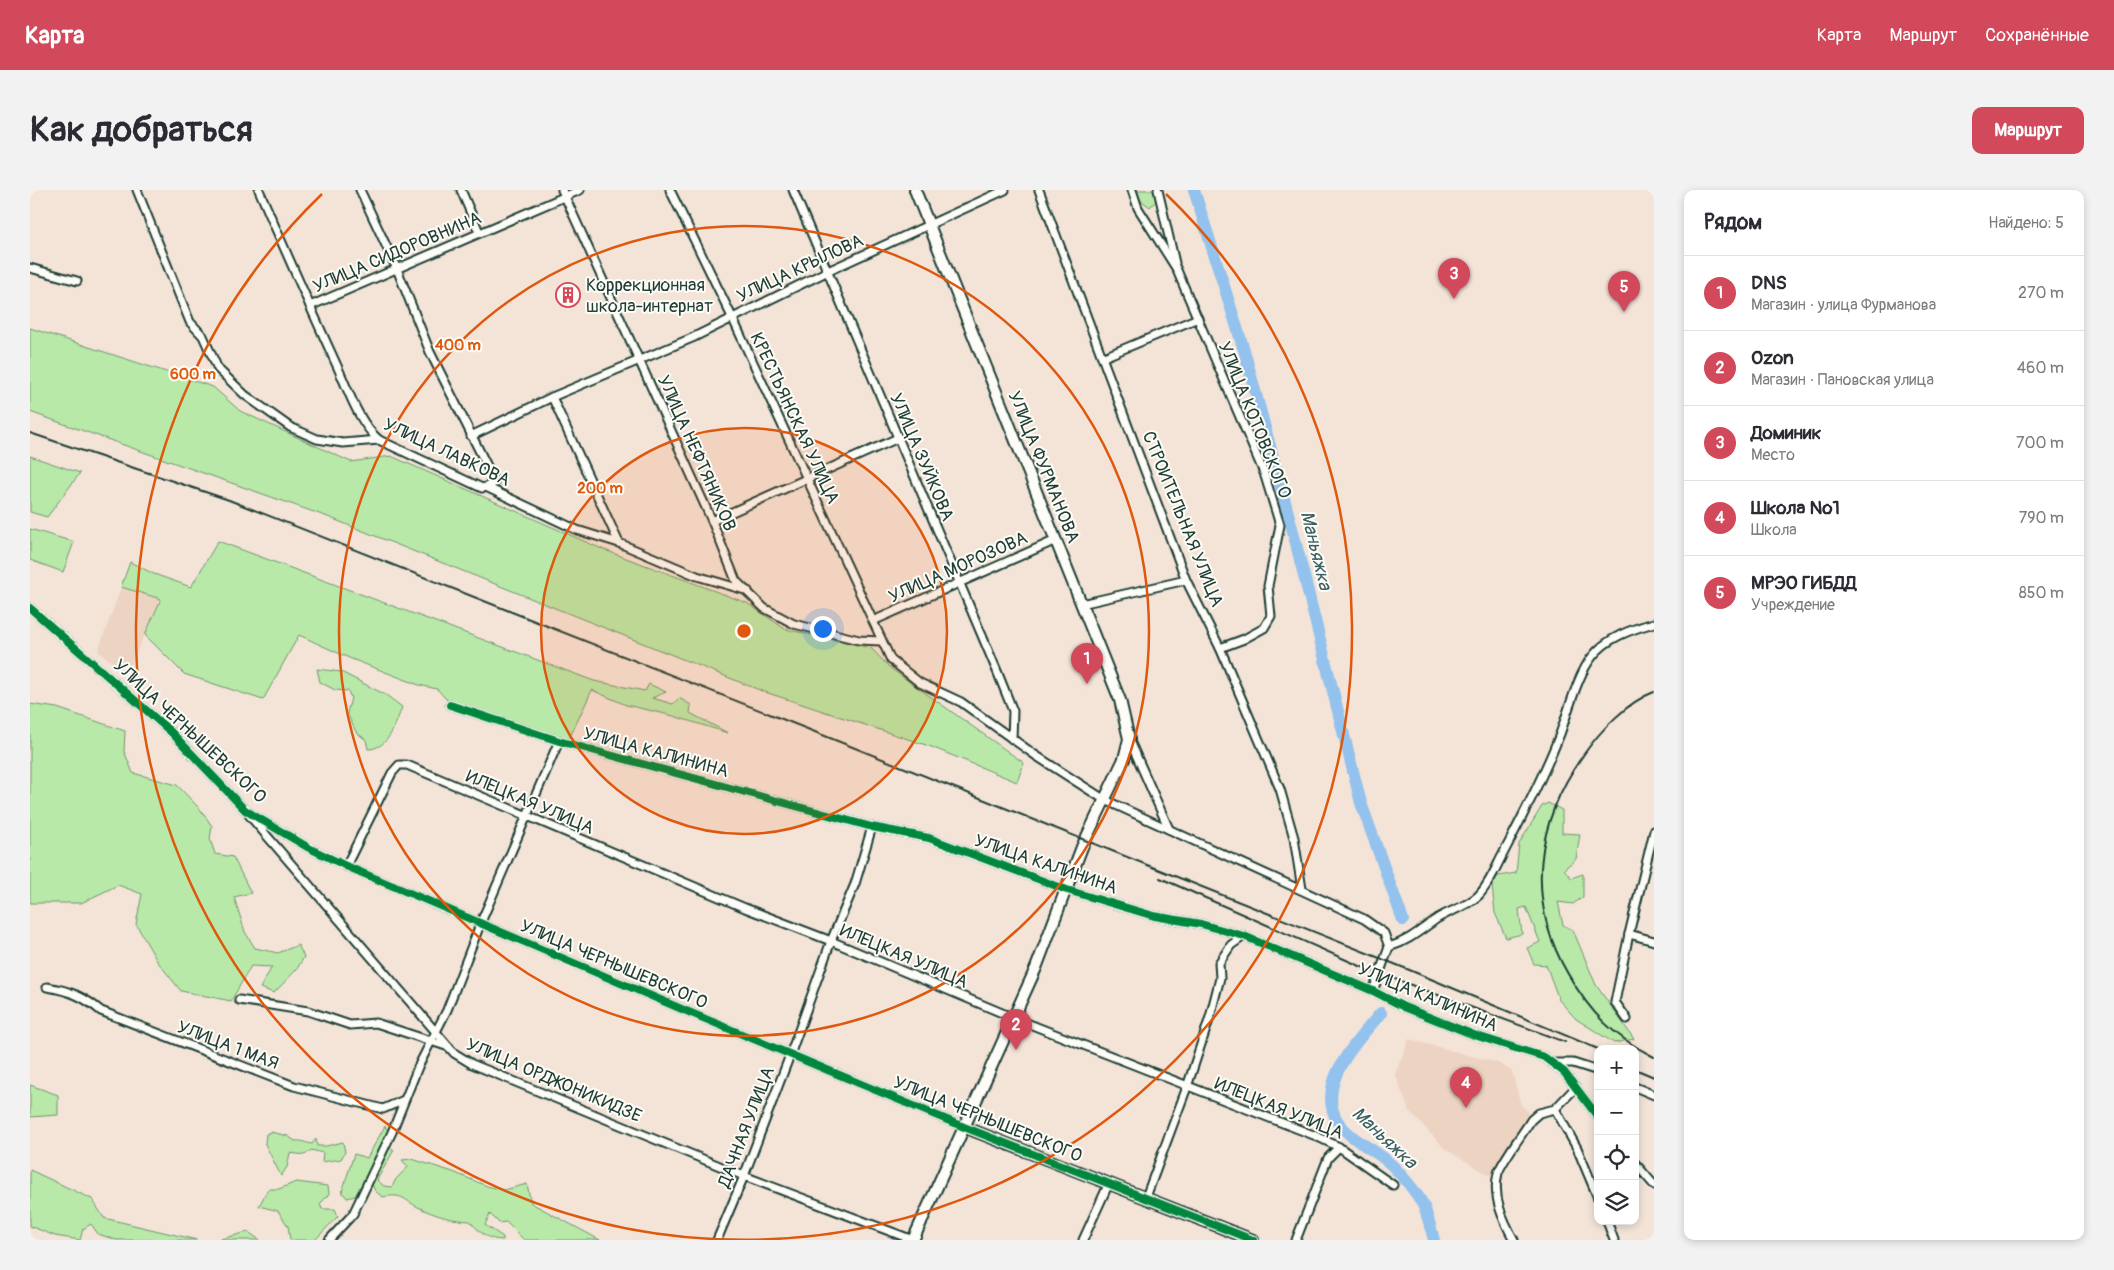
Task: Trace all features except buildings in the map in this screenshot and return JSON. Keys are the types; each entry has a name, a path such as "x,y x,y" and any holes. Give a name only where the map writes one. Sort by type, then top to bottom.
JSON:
{"main road":[{"name":"УЛИЦА ФУРМАНОВА","path":"913,1240 1040,959 1082,847 1124,759 1128,739 1120,700 915,190"},
{"name":"УЛИЦА ЧЕРНЫШЕВСКОГО","path":"964,1127 1253,1240"}],"street":[{"path":"137,190 190,322 202,336 218,369 245,395 290,428 317,438 343,443 379,440"},
{"name":"УЛИЦА ЛАВКОВА","path":"260,190 310,306 371,434 379,440 577,530 619,543 697,576 748,591"},
{"path":"360,190 396,269 430,352 492,476 494,483 486,487"},
{"path":"461,190 479,232"},
{"name":"УЛИЦА НЕФТЯНИКОВ","path":"562,190 712,521 736,581 764,608 794,624 859,640 881,641"},
{"name":"УЛИЦА СИДОРОВНИНА","path":"310,306 580,190"},
{"name":"КРЕСТЬЯНСКАЯ УЛИЦА","path":"670,190 732,317 891,660 920,683 961,702 1012,739"},
{"name":"УЛИЦА ЗУЙКОВА","path":"793,190 1013,711 1012,739"},
{"name":"УЛИЦА КРЫЛОВА","path":"471,436 552,397 692,338 828,271 1006,190"},
{"name":"СТРОИТЕЛЬНАЯ УЛИЦА","path":"1039,190 1104,357 1186,580 1220,648 1280,789 1294,838 1302,889"},
{"name":"УЛИЦА КОТОВСКОГО","path":"1132,190 1138,208 1176,268 1264,473 1280,524 1268,586 1271,616 1264,628 1244,639 1220,648"},
{"path":"1158,190 1176,268"},
{"path":"30,268 77,282"},
{"path":"1104,357 1198,318"},
{"path":"552,397 619,543"},
{"path":"712,521 898,438"},
{"name":"УЛИЦА МОРОЗОВА","path":"873,621 1056,540"},
{"path":"1081,604 1186,580"},
{"name":"УЛИЦА ЧЕРНЫШЕВСКОГО","path":"30,608 171,732 245,810 308,848 790,1056 964,1127"},
{"path":"1389,946 1400,943 1427,928 1439,918 1451,913 1478,896 1520,824 1552,755 1584,670 1592,656 1610,641 1632,629 1654,623"},
{"name":"УЛИЦА КАЛИНИНА","path":"450,705 558,741 872,827 929,838 1067,890 1154,916 1201,924 1244,936 1373,991 1404,1007 1474,1035 1544,1057 1564,1072 1594,1112"},
{"path":"1012,739 1105,800 1364,919 1384,933 1389,946 1373,991"},
{"path":"1128,739 1169,829"},
{"path":"329,1240 352,1214 392,1132 435,1030 447,1010 481,922 558,741"},
{"name":"ИЛЕЦКАЯ УЛИЦА","path":"346,866 392,773 399,765 407,765 526,817 745,908 831,941 1014,1018 1339,1146 1393,1185"},
{"name":"УЛИЦА ОРДЖОНИКИДЗЕ","path":"245,810 454,1053 472,1064 744,1176 913,1240"},
{"name":"ДАЧНАЯ УЛИЦА","path":"716,1240 744,1176 831,941 855,884 872,827"},
{"path":"1627,1019 1615,1002 1654,831"},
{"path":"1629,934 1654,941"},
{"path":"1146,1197 1187,1087 1220,978 1219,963 1231,946 1244,936"},
{"name":"УЛИЦА 1 МАЯ","path":"47,987 69,990 101,1011 294,1086 383,1109 404,1100"},
{"path":"239,1000 308,1011 350,1025 376,1023 449,1047"},
{"path":"1553,1063 1573,1063 1594,1070"},
{"path":"1514,1240 1506,1225 1496,1197 1498,1173 1531,1120 1539,1114 1555,1108 1575,1088"},
{"path":"1639,1089 1654,1095"},
{"path":"1555,1108 1577,1148 1594,1188"},
{"path":"1296,1240 1328,1158 1339,1146"},
{"path":"1639,1168 1654,1185"},
{"path":"1083,1240 1109,1183"},
{"path":"1608,1225 1614,1240"}],"shaded area":[{"path":"121,587 161,599 131,665 120,669 98,651"},
{"path":"1409,1039 1498,1063 1512,1071 1521,1105 1529,1112 1525,1118 1527,1121 1492,1177 1445,1149 1409,1111 1395,1074"}],"green space":[{"path":"1134,190 1155,190 1157,200 1150,207 1136,197"},
{"path":"30,328 213,387 240,411 351,462 391,456 602,549 747,603 785,629 871,648 890,668 1024,763 1017,782 929,746 762,691 328,517 30,412"},
{"path":"30,456 80,473 47,517 30,512"},
{"path":"30,529 74,542 63,572 30,560"},
{"path":"218,541 594,681 645,691 649,684 666,692 652,698 673,704 679,698 691,705 690,713 728,733 670,715 626,705 592,690 569,739 447,700 437,689 419,685 349,658 299,635 263,700 184,674 145,635 161,599 121,587 130,562 154,574 191,587"},
{"path":"317,669 341,672 386,695 402,707 391,734 381,745 368,749 366,740 356,732 347,713 351,698 348,691 335,690 320,682"},
{"path":"30,704 57,708 125,731 124,751 133,773 177,785 200,809 212,826 210,839 215,854 233,857 251,893 234,897 245,932 255,948 278,953 298,945 304,957 297,969 274,993 260,988 272,967 251,966 231,1001 181,991 157,961 136,924 142,894 118,885 81,903 30,903"},
{"path":"1548,803 1562,810 1562,833 1580,834 1576,859 1564,869 1571,878 1583,874 1583,897 1573,904 1558,902 1563,925 1573,930 1596,985 1634,1039 1614,1043 1576,1019 1559,1000 1546,965 1534,964 1527,948 1540,942 1526,907 1519,909 1522,934 1506,938 1495,913 1492,886 1498,876 1516,873 1519,844 1542,806"},
{"path":"30,1085 58,1095 58,1115 30,1117"},
{"path":"385,1126 388,1131 373,1163 355,1196 347,1198 342,1192 354,1154 367,1158"},
{"path":"271,1132 288,1136 295,1141 312,1144 316,1139 317,1146 343,1142 345,1152 341,1159 322,1162 323,1153 311,1150 305,1155 290,1153 287,1167 281,1176 265,1144 266,1134"},
{"path":"390,1148 394,1150 377,1180 384,1186 392,1187 396,1179 408,1167 402,1160 412,1159 453,1172 487,1186 504,1190 527,1184 531,1203 600,1240 524,1240 506,1222 499,1223 490,1214 485,1225 503,1237 503,1240 498,1240 484,1235 470,1221 450,1219 432,1213 403,1198 395,1196 383,1197 375,1191 372,1184 375,1171"},
{"path":"30,1170 92,1199 104,1218 197,1240 116,1240 98,1234 91,1224 83,1229 80,1240 55,1236 30,1226"},
{"path":"296,1182 328,1186 329,1194 320,1204 322,1209 335,1209 338,1216 315,1240 290,1240 288,1226 278,1211 259,1206 268,1189 279,1189"},
{"path":"248,1232 260,1240 217,1240"}],"waterway":[{"name":"Маньяжка","path":"1194,190 1244,350 1291,524 1361,803 1403,920"},
{"name":"Маньяжка","path":"1381,1013 1361,1036 1342,1063 1331,1093 1332,1108 1343,1128 1386,1160 1412,1188 1424,1207 1434,1240"}],"railway":[{"path":"30,433 229,500 1407,969 1594,1047"},
{"path":"1654,692 1624,710 1606,727 1584,754 1567,780 1546,834 1541,890 1545,918 1554,946 1568,974 1585,1001 1604,1023 1626,1041 1654,1057"},
{"path":"1160,878 1360,966 1565,1042"},
{"path":"1639,1071 1654,1077"}],"cycle path":[{"path":"30,608 171,732 245,810 309,848 346,866 684,1010 964,1127 1253,1240"},
{"path":"450,705 559,741 872,827 929,838 1067,890 1154,916 1201,924 1244,936 1373,991 1404,1007 1474,1035 1544,1057 1564,1072 1594,1112"}],"place":[{"name":"Коррекционная школа-интернат","path":"568,295"},
{"name":"Доминик","path":"1454,299"},
{"name":"МРЭО ГИБДД","path":"1624,312"},
{"name":"DNS","path":"1087,684"},
{"name":"Ozon","path":"1016,1050"},
{"name":"Школа №1","path":"1466,1108"}]}
